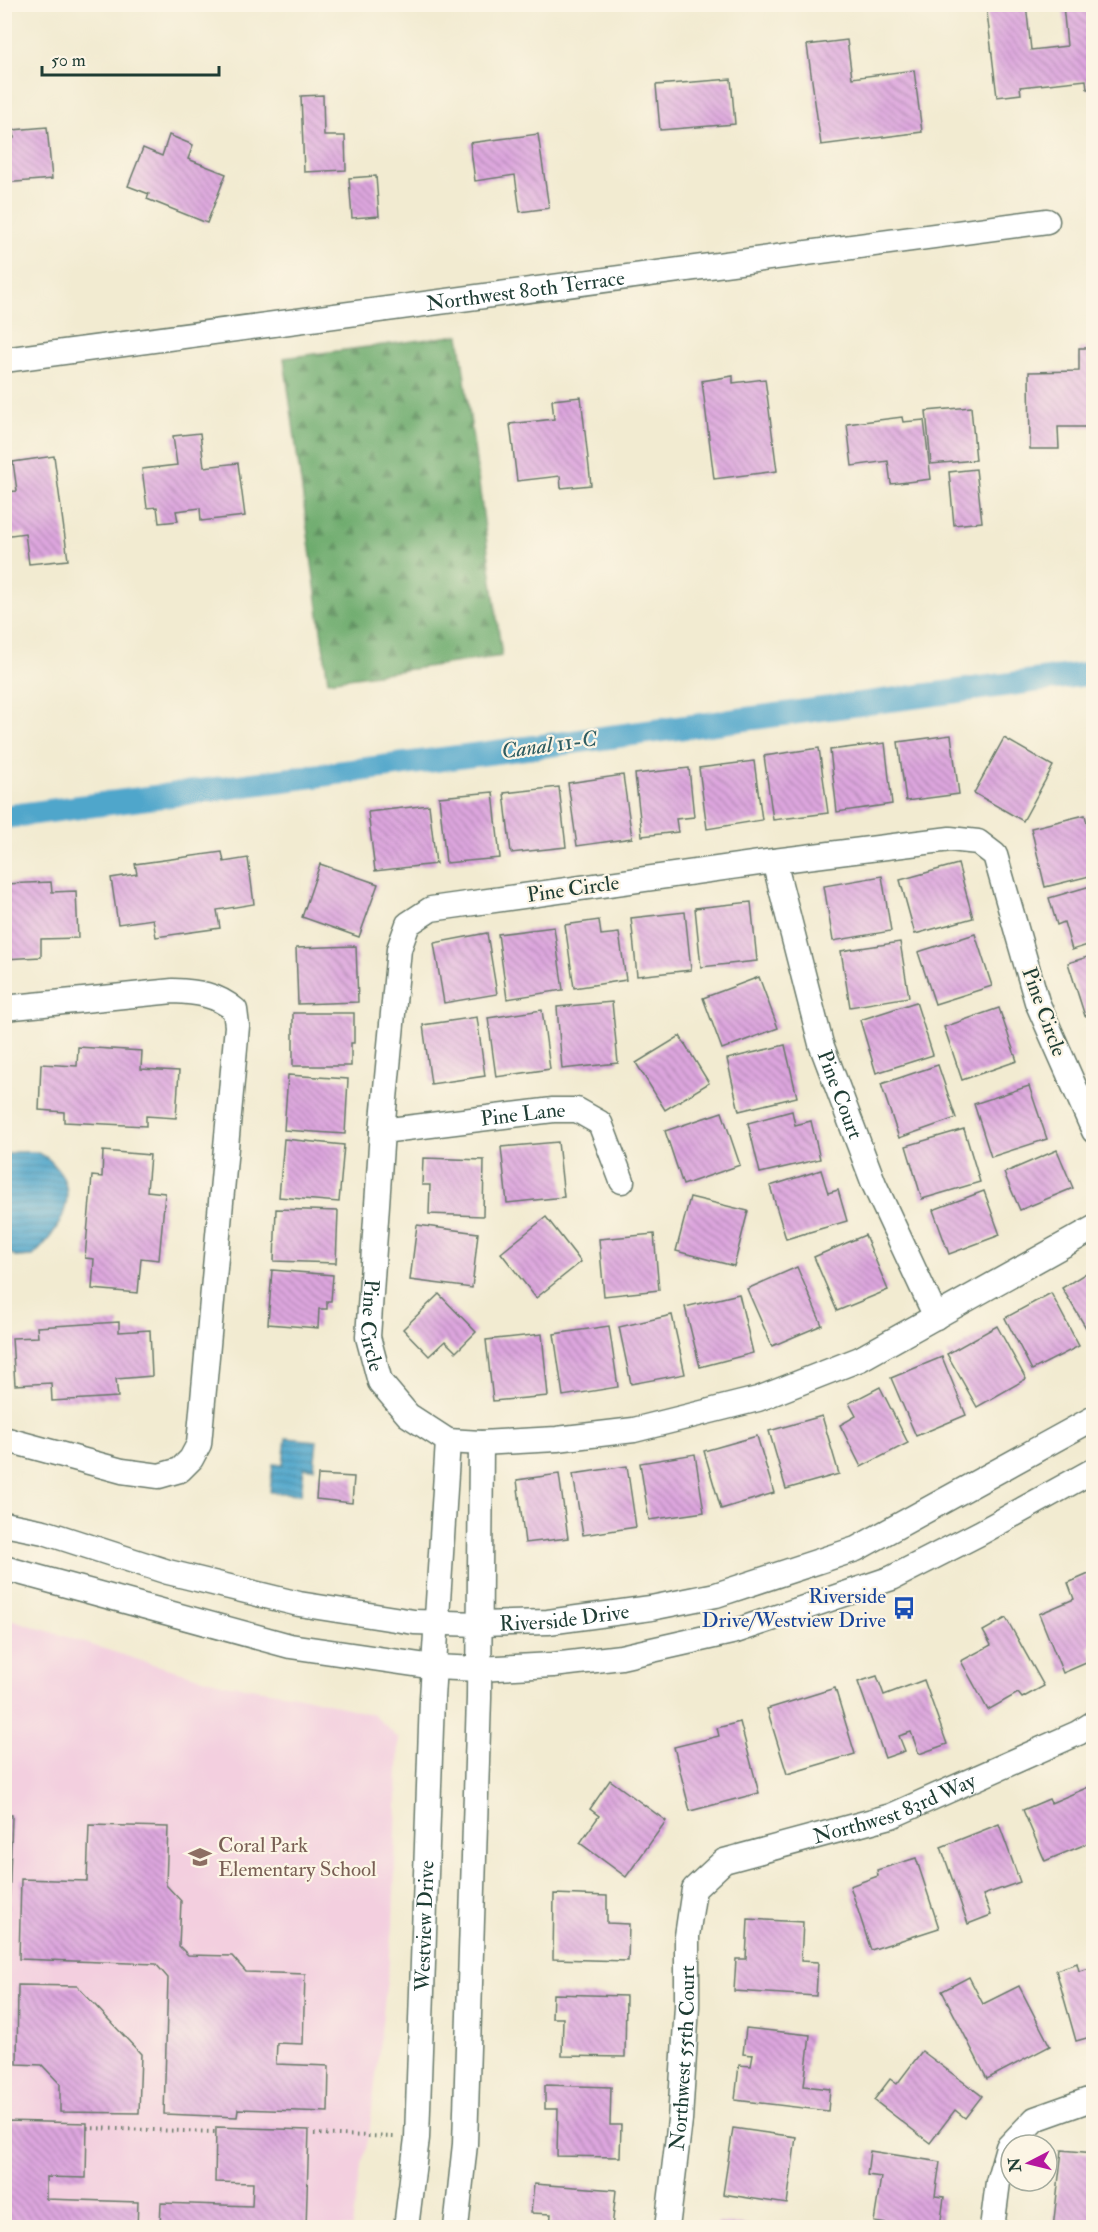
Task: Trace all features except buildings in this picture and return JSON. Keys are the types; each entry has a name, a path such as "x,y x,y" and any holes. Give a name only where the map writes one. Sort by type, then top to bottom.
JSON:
{"street":[{"name":"Northwest 80th Terrace","path":"4,360 1047,221"},
{"name":"Pine Circle","path":"1094,1131 1037,1002 995,855 978,842 950,839 431,909 408,924 399,949 382,1131 368,1337 380,1382 408,1415 448,1441 481,1443 557,1439 634,1430 758,1399 860,1359 1094,1228"},
{"name":"Pine Court","path":"774,861 821,1044 874,1184 936,1317"},
{"path":"4,1008 173,990 200,992 223,1000 235,1010 237,1026 200,1444 191,1459 180,1470 159,1476 122,1471 4,1439"},
{"name":"Pine Lane","path":"382,1131 552,1110 577,1110 600,1123 622,1181"},
{"name":"Riverside Drive","path":"4,1524 44,1532 168,1572 299,1604 414,1622 479,1624 548,1622 662,1606 716,1595 856,1549 1094,1418"},
{"path":"438,1623 448,1441"},
{"path":"456,2228 465,2144 479,1669 481,1443"},
{"name":"Riverside Drive","path":"4,1568 290,1646 434,1667 479,1669 553,1665 621,1657 736,1631 892,1578 980,1533 1094,1470"},
{"name":"Westview Drive","path":"406,2228 417,2138 434,1667 438,1623"},
{"name":"Northwest 83rd Way","path":"694,1889 724,1862 891,1816 1078,1733 1094,1723"},
{"name":"Northwest 55th Court","path":"668,2228 680,2120 687,2006 687,1936 694,1889"},
{"path":"992,2228 998,2182 1008,2147 1035,2119 1094,2098"}],"path":[{"path":"87,2128 216,2132"},
{"path":"314,2134 417,2138"}],"shaded area":[{"name":"Coral Park Elementary School","path":"4,1617 145,1662 225,1684 301,1696 374,1715 399,1739 393,1927 369,2136 359,2176 352,2227 5,2227"}],"green space":[{"path":"459,335 502,656 328,681 284,358"}],"water":[{"path":"15,1152 41,1154 53,1163 65,1182 66,1206 62,1217 49,1238 33,1256 17,1257 5,1250 8,1240 4,1236 5,1155"},
{"path":"286,1438 317,1441 314,1468 304,1468 301,1494 270,1492 273,1464 283,1464"}],"waterway":[{"name":"Canal 11-C","path":"4,817 1094,673"}],"place":[{"name":"Riverside Drive/Westview Drive","path":"904,1608"},
{"name":"Coral Park Elementary School","path":"200,1857"}]}
